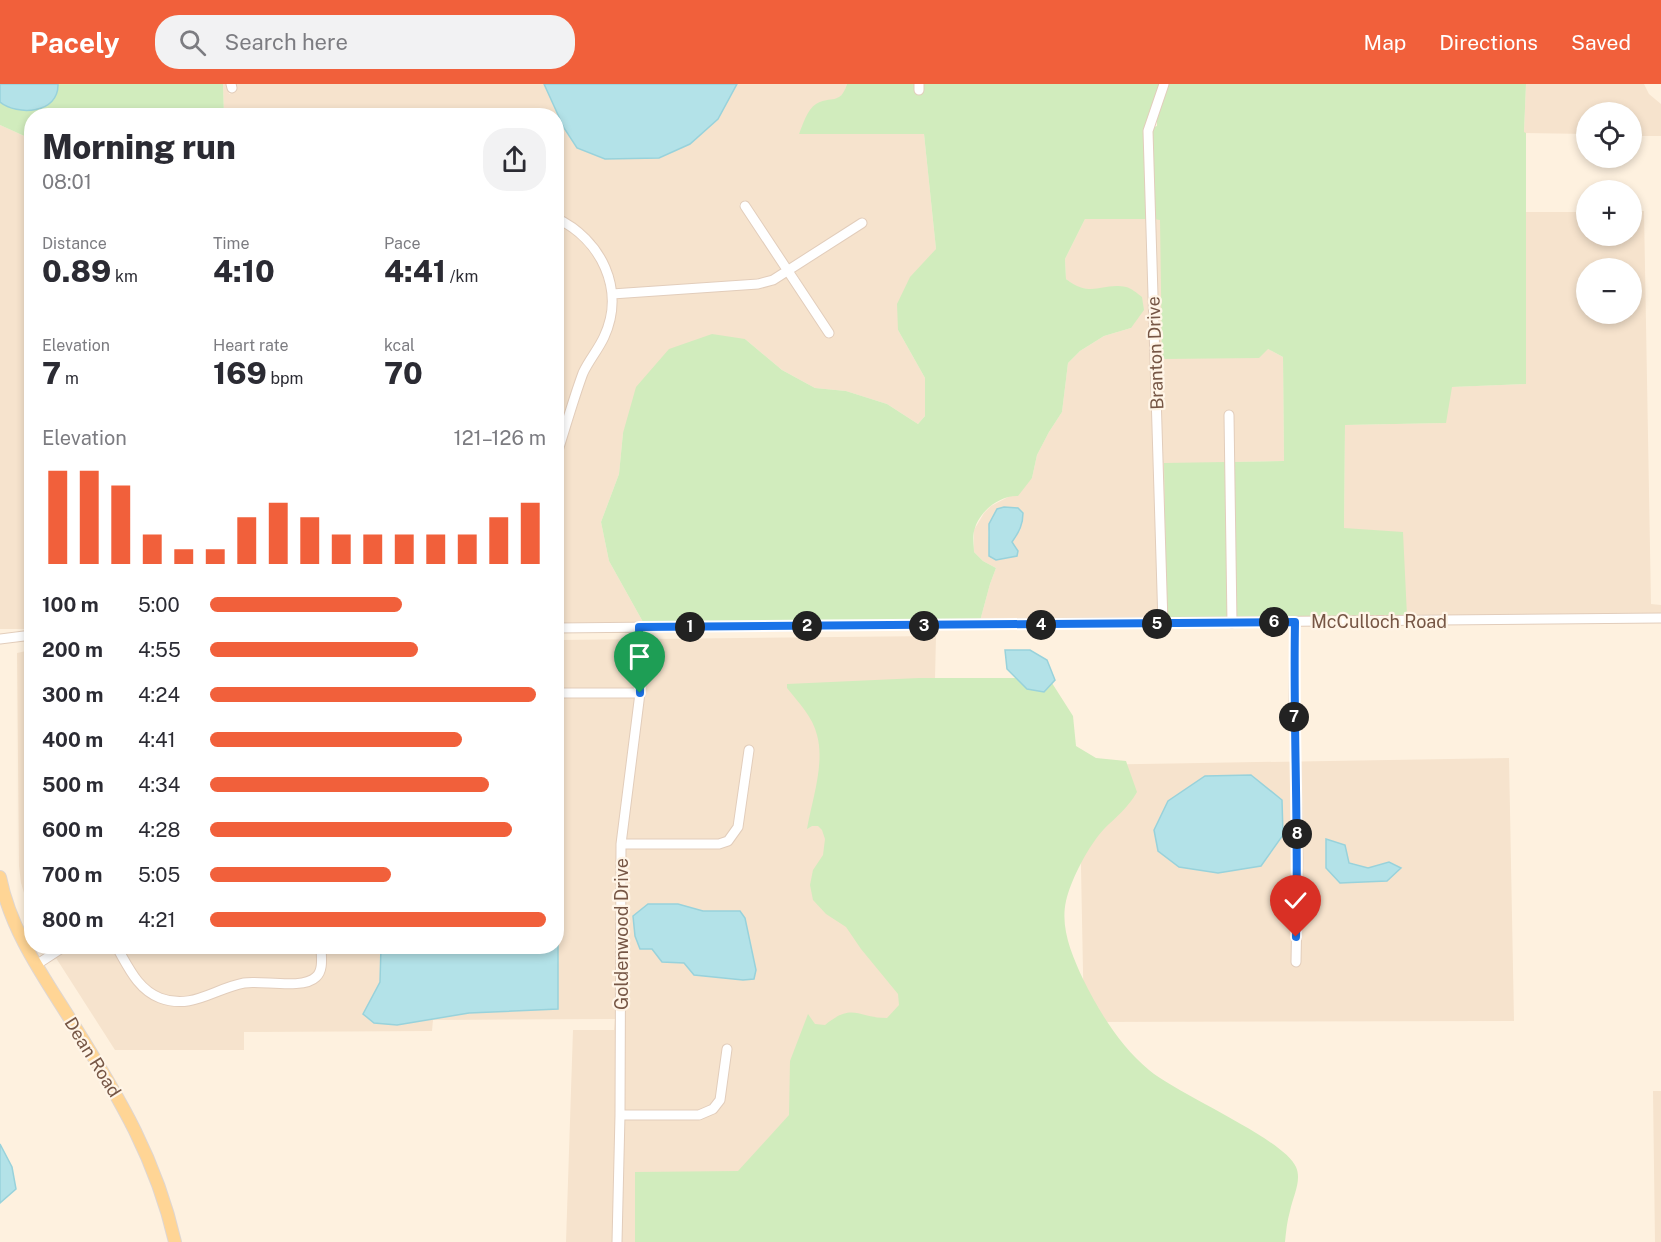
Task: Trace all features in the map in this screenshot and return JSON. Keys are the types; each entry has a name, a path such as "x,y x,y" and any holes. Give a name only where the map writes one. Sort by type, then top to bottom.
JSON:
{"main road":[{"name":"Dean Road","path":"0,877 14,923 24,942"},
{"name":"Dean Road","path":"30,954 136,1128 156,1175 175,1242"}],"street":[{"name":"Branton Drive","path":"1163,624 1148,131 1164,84"},
{"path":"745,206 829,333"},
{"path":"564,223 581,233 593,246 607,271 612,294 609,322 604,337 583,373 564,432"},
{"path":"612,294 758,284 789,271 862,223"},
{"path":"1229,415 1232,623"},
{"name":"McCulloch Road","path":"564,628 1661,618"},
{"path":"1295,622 1294,705 1298,858 1296,962"},
{"name":"Goldenwood Drive","path":"617,1242 621,844 640,693 639,627"},
{"path":"0,639 24,636"},
{"path":"564,693 640,693"},
{"path":"621,844 719,844 728,842 738,827 749,750"},
{"path":"36,965 53,954"},
{"path":"121,954 138,984 157,997 176,1003 190,1002 245,983 303,982 316,979 321,971 321,954"},
{"path":"620,1115 699,1115 713,1110 720,1100 727,1049"}],"shaded area":[{"path":"223,84 227,84 229,94 236,91 235,84 544,84 555,108 224,108"},
{"path":"737,84 847,84 844,93 836,100 818,103 799,134 924,134 936,249 898,330 925,378 925,416 918,424 887,404 846,391 815,388 782,370 745,339 623,433 619,474 601,522 609,561 643,622 564,623 564,448 587,375 616,298 758,288 773,285 787,277 828,339 834,333 795,272 867,225 864,218 790,265 745,200 739,205 783,269 771,276 757,279 615,289 611,270 596,242 584,230 564,217 564,128 577,148 605,159 625,159 690,144 718,119"},
{"path":"1526,84 1644,84 1649,94 1661,104 1661,136 1642,136 1642,102 1576,102 1576,134 1524,133"},
{"path":"0,125 24,136 24,629 0,629"},
{"path":"1642,211 1644,211 1651,604 1661,605 1661,614 1407,616 1344,529 1345,425 1445,423 1451,387 1526,384 1526,212 1576,212 1576,246 1642,246"},
{"path":"1085,219 1146,219 1159,619 980,621 996,568 983,561 974,552 974,530 991,506 1010,496 1032,478 1037,455 1062,412 1068,363 1080,351 1104,336 1131,328 1111,287 1093,290 1076,287 1066,279 1065,259","holes":["1018,508 1021,529 1012,542 990,556 988,532 997,509"]},
{"path":"1154,219 1160,219 1268,349 1283,357 1284,461 1233,462 1233,411 1225,411 1225,462 1165,582"},
{"path":"564,227 579,237 598,260 608,294 605,321 600,335 580,372 564,421"},
{"path":"936,636 922,1242 566,1242 573,1030 614,1030 615,1019 433,1020 432,1031 244,1032 244,1050 115,1050 53,954 564,954 564,640"},
{"path":"24,652 24,893 19,866 17,653"},
{"path":"1509,758 1514,1021 1084,1022 1079,765"},
{"path":"1653,1091 1661,1091 1661,1242 1655,1242"}],"green space":[{"path":"58,84 223,84 224,108 38,108 54,97"},
{"path":"847,84 915,84 915,94 923,94 923,84 1160,84 1144,129 1146,219 1085,219 1065,259 1066,279 1075,285 1090,289 1117,286 1128,288 1142,297 1144,310 1131,328 1104,336 1080,351 1068,363 1062,412 1037,455 1032,478 1018,496 998,501 981,516 974,534 974,552 983,561 996,568 980,621 643,622 609,561 601,522 619,474 623,433 636,387 669,349 712,334 745,339 782,370 815,388 846,391 887,404 918,424 925,416 925,378 898,330 897,304 910,277 936,249 924,134 799,134 810,110 821,101 838,98"},
{"path":"1168,84 1526,84 1524,132 1526,133 1526,384 1452,387 1446,423 1345,425 1344,528 1403,532 1407,616 1236,618 1233,462 1284,461 1283,357 1268,349 1259,358 1162,359 1160,220 1154,219 1152,132 1157,126 1157,118"},
{"path":"0,102 26,108 24,108 24,136 0,125"},
{"path":"1225,462 1228,618 1167,619 1164,463"},
{"path":"919,678 1026,678 1052,683 1073,716 1076,746 1096,758 1126,761 1137,792 1126,808 1092,844 1072,883 1065,911 1066,931 1071,951 1096,1004 1120,1040 1139,1061 1163,1080 1272,1144 1296,1167 1298,1183 1288,1219 1285,1242 635,1242 635,1172 738,1171 789,1115 790,1061 808,1014 815,1024 825,1025 842,1014 849,1013 887,1018 899,1005 898,994 846,927 826,914 813,900 810,885 813,870 823,855 825,839 818,826 807,829 819,770 819,746 812,722 787,688 787,684"}],"water":[{"path":"0,84 58,84 52,101 42,108 16,109 0,102"},
{"path":"544,84 737,84 718,119 690,144 659,158 605,159 577,148 564,128 564,108 555,108"},
{"path":"1018,508 1023,513 1020,528 1012,542 1018,551 1017,556 996,560 989,556 989,524 997,509"},
{"path":"1005,650 1030,650 1047,660 1055,680 1044,692 1027,689 1007,669"},
{"path":"1251,775 1282,800 1283,835 1261,866 1218,873 1179,867 1158,851 1154,830 1168,801 1205,776"},
{"path":"1326,839 1345,845 1349,863 1368,868 1389,862 1401,868 1387,881 1340,883 1326,868"},
{"path":"648,904 678,904 703,911 740,911 745,918 756,970 754,979 694,975 684,963 662,962 652,949 640,949 635,936 633,916"},
{"path":"381,954 558,954 558,1009 469,1013 397,1025 374,1023 363,1014 380,982"},
{"path":"0,1144 12,1167 16,1189 0,1203"}],"route":[{"path":"640,693 639,627 1295,622 1294,705 1298,858 1296,937"}]}
